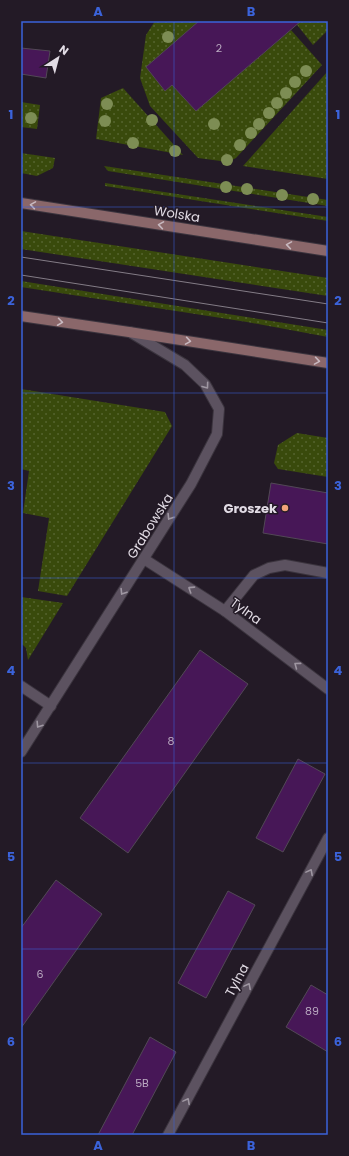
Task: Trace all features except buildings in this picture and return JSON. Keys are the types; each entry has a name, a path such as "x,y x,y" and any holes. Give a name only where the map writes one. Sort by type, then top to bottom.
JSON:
{"main road":[{"name":"Wolska","path":"21,203 328,251"},
{"path":"21,316 328,363"}],"street":[{"name":"Grabowska","path":"21,752 191,484 217,434 219,409 205,384 185,365 129,332"},
{"name":"Tylna","path":"144,559 225,611 328,689"},
{"path":"225,611 254,576 269,568 285,565 328,573"},
{"path":"21,686 51,706"},
{"name":"Tylna","path":"168,1135 328,838"}],"green space":[{"path":"155,21 199,21 146,67 165,91 172,85 196,111 291,30 322,65 236,158 228,162 198,158 150,106 140,78 146,35"},
{"path":"294,21 328,21 328,30 313,45"},
{"path":"328,71 328,179 243,166"},
{"path":"123,88 183,155 96,139 101,98"},
{"path":"21,102 40,105 37,129 21,127"},
{"path":"21,153 55,158 53,168 37,176 21,173"},
{"path":"104,166 328,200 328,206 108,171"},
{"path":"105,183 328,217 328,221 105,186"},
{"path":"21,231 328,278 328,296 21,249"},
{"path":"21,281 328,330 328,337 247,322 21,287"},
{"path":"21,389 165,412 172,426 67,596 38,591 49,518 23,513 29,471 21,469"},
{"path":"297,433 328,438 328,477 278,469 274,463 278,445"},
{"path":"21,597 63,603 28,660 26,648 21,643"}],"tram line":[{"path":"21,257 328,304"},
{"path":"21,275 328,323"}],"place":[{"name":"Groszek","path":"285,508"}]}
